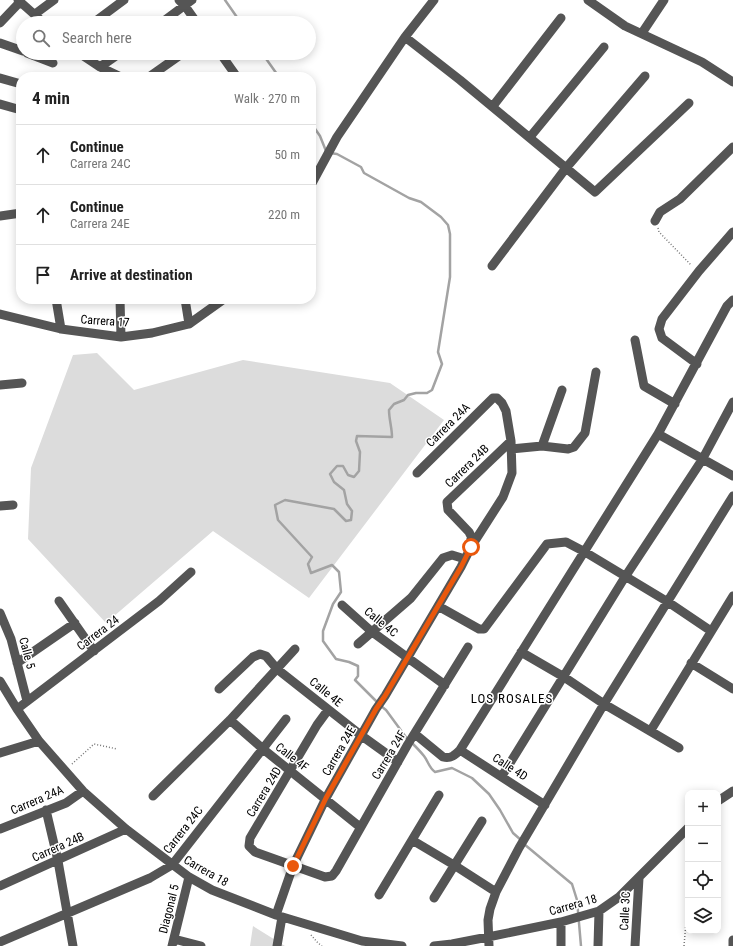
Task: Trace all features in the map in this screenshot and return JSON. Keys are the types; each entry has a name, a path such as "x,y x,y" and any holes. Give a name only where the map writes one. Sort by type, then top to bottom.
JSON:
{"street":[{"path":"0,23 19,1 35,14 54,0"},
{"path":"102,16 124,0"},
{"path":"642,33 664,0"},
{"path":"593,1 625,26 702,62 733,82"},
{"path":"169,16 185,2 193,16"},
{"path":"316,175 337,137 430,2"},
{"path":"492,106 561,18"},
{"path":"405,37 492,106 595,192 689,103"},
{"path":"0,43 16,49"},
{"path":"530,137 604,47"},
{"path":"46,60 54,63"},
{"path":"90,60 110,72"},
{"path":"100,67 110,60"},
{"path":"156,72 173,60"},
{"path":"225,60 233,72"},
{"path":"492,266 566,168 644,76"},
{"path":"0,78 16,83"},
{"path":"0,104 16,109"},
{"path":"655,221 660,212 680,199 733,147"},
{"path":"0,216 16,214"},
{"path":"696,364 662,338 659,329 662,320 699,271 733,232"},
{"path":"412,739 443,758 448,759 460,750 658,434 727,306 733,300"},
{"path":"57,304 61,329"},
{"path":"120,304 121,336"},
{"path":"186,304 189,324"},
{"name":"Carrera 17","path":"0,314 61,329 121,336 152,333 189,324 217,304"},
{"path":"635,340 644,386 675,404"},
{"path":"596,372 585,433 574,447 568,449 511,445 512,473 503,497 471,547 438,606 479,629 484,629 547,544 566,542 626,576 711,631"},
{"path":"0,385 22,383"},
{"path":"542,446 562,390"},
{"name":"Carrera 24A","path":"417,473 493,398 497,398 502,403 506,411 511,445"},
{"path":"502,776 626,576 702,460 733,402"},
{"path":"658,434 733,476"},
{"name":"Carrera 24B","path":"471,547 471,536 469,532 448,510 447,502 511,445"},
{"path":"488,942 488,920 496,892 519,848 604,704 733,496"},
{"path":"0,506 13,505"},
{"path":"358,644 411,598 443,558 452,555 465,559"},
{"name":"Carrera 24","path":"17,709 159,601 191,572"},
{"path":"651,730 733,596"},
{"path":"59,601 94,651"},
{"name":"Calle 4C","path":"342,605 372,631 445,685"},
{"name":"Carrera 24E","path":"279,916 293,866 326,798 376,709 438,606"},
{"name":"Calle 5","path":"0,612 11,640 27,701"},
{"path":"17,663 75,624"},
{"name":"Carrera 24F","path":"293,866 324,877 332,876 336,871 398,762 468,647"},
{"path":"153,796 230,720 295,649"},
{"path":"521,652 564,677 604,704 651,730 679,748"},
{"name":"Calle 4E","path":"219,689 253,657 260,654 266,656 328,710 398,762"},
{"path":"691,663 733,689"},
{"name":"Carrera 18","path":"0,681 39,741 83,791 126,829 189,877 212,890 279,916 362,941 402,946"},
{"name":"Carrera 24D","path":"293,866 254,852 249,846 250,838 317,725 328,710"},
{"name":"Carrera 24C","path":"0,942 150,878 172,865 286,719"},
{"name":"Calle 4F","path":"230,720 263,749 326,798 360,827"},
{"path":"0,753 39,741"},
{"name":"Calle 4D","path":"460,750 545,805"},
{"name":"Carrera 24A","path":"0,828 66,803 83,791"},
{"path":"721,799 733,791"},
{"path":"379,895 439,795"},
{"path":"46,810 58,861 74,946"},
{"path":"434,898 482,821"},
{"name":"Carrera 24B","path":"0,886 126,829"},
{"name":"Carrera 18","path":"434,946 488,942 599,912 619,898 685,831"},
{"path":"412,840 496,892"},
{"name":"Diagonal 5","path":"173,943 189,877"},
{"name":"Calle 3C","path":"635,946 639,878"},
{"path":"598,946 599,912"},
{"path":"277,946 279,916"},
{"path":"561,946 564,921"},
{"path":"733,940 733,946"},
{"path":"173,943 201,946"}],"path":[{"path":"655,221 659,232 685,260 699,271"},
{"path":"65,771 94,744 117,749"},
{"path":"684,946 685,934"}],"shaded area":[{"path":"97,353 134,390 243,360 390,383 444,420 309,598 213,531 106,623 28,539 31,468 73,355"},
{"path":"253,926 285,946 250,946"}],"waterway":[{"path":"225,0 236,16"},
{"path":"267,60 275,72"},
{"path":"316,130 326,151"},
{"path":"330,153 337,154 361,167 364,173 409,198 421,202 441,217 448,225 450,234 450,277 438,352 442,364 432,390 427,393 408,395 404,400 394,404 389,410 392,437 357,436 356,441 360,452 359,471 354,477 348,475 343,466 337,466 330,474 334,482 344,490 347,504 352,511 351,520 346,521 334,509 285,500 275,505 278,520 312,557 308,564 311,573 332,565 339,572 341,592 333,604 323,631 323,641 336,659 358,666 358,676 355,680 378,703"},
{"path":"381,706 386,710 408,740"},
{"path":"412,743 424,756 431,769 435,772 452,768 472,778 489,794 513,833 521,840"},
{"path":"524,844 572,884 577,900 581,946"}],"district":[{"name":"LOS ROSALES","path":"512,698"}],"route":[{"path":"293,866 326,798 376,709 461,567 471,547"}]}
